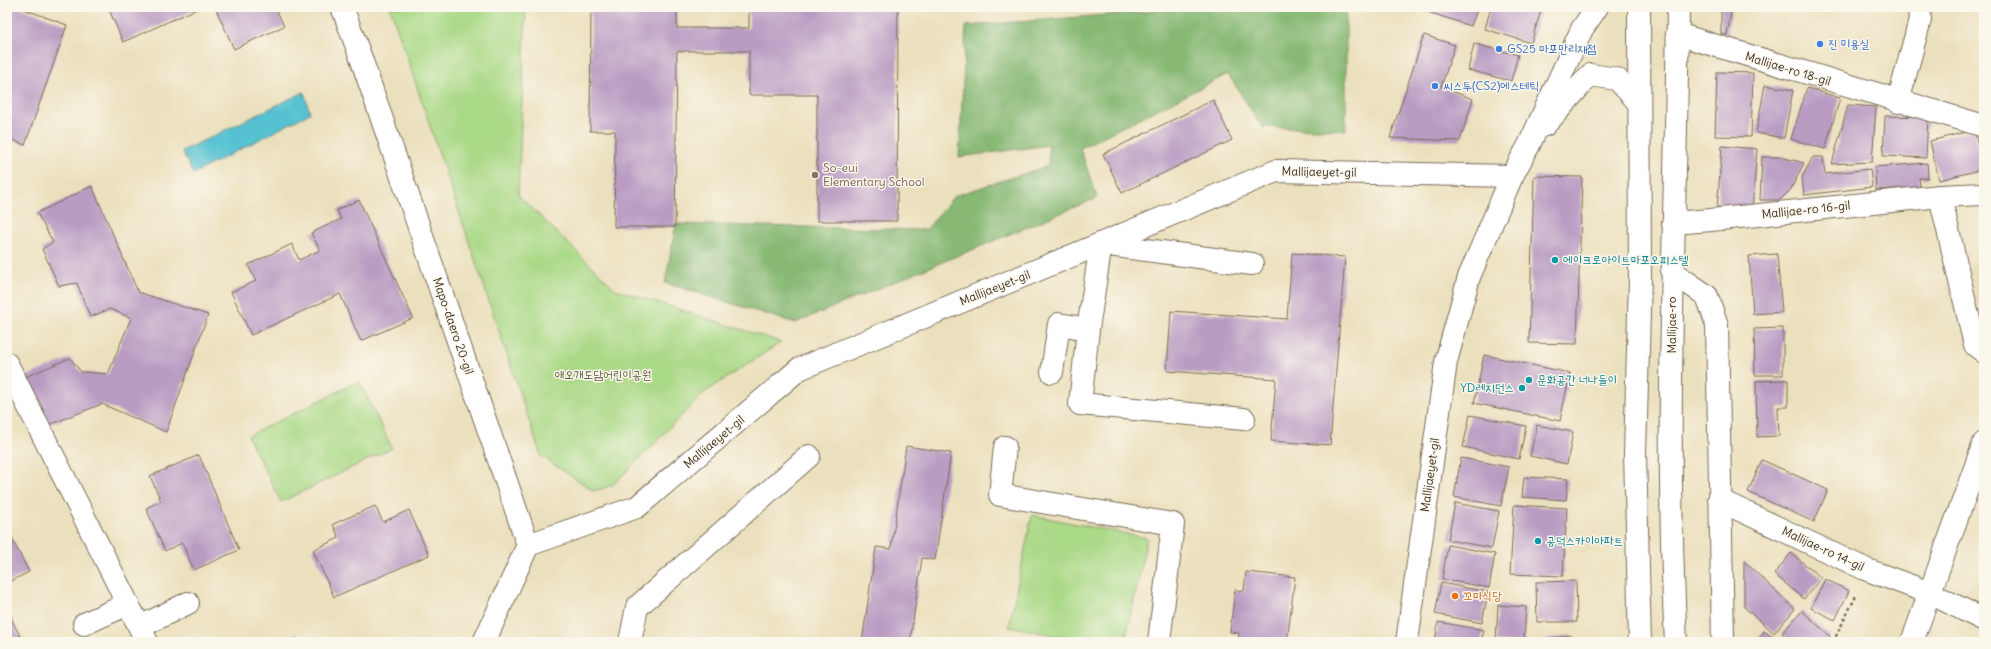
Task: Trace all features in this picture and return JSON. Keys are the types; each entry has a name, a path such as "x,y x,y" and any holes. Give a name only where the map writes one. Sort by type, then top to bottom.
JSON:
{"street":[{"name":"Mapo-daero 20-gil","path":"342,7 362,58 528,546"},
{"name":"Mallijaeyet-gil","path":"1407,642 1446,362 1469,277 1512,176 1529,145 1582,29 1597,7"},
{"path":"1638,7 1640,278 1635,453 1640,642"},
{"name":"Mallijae-ro","path":"1676,642 1670,477 1672,272 1678,7"},
{"path":"1898,102 1920,20 1919,7"},
{"name":"Mallijae-ro 18-gil","path":"1677,34 1898,102 1984,126"},
{"name":"Mallijaeyet-gil","path":"1529,145 1590,75 1617,79 1639,103"},
{"name":"Mallijaeyet-gil","path":"528,546 637,507 799,369 1276,171 1512,176"},
{"name":"Mallijae-ro 16-gil","path":"1673,223 1940,196 1984,194"},
{"path":"1940,196 1975,345 1984,352"},
{"path":"1244,419 1080,404 1088,329 1101,244 1252,264"},
{"path":"1672,272 1707,296 1716,325 1722,642"},
{"path":"1052,372 1059,324 1088,329"},
{"path":"7,364 143,635 188,603"},
{"path":"1912,642 1984,442"},
{"path":"1005,447 1000,494 1172,524 1159,642"},
{"path":"630,642 637,607 809,456"},
{"name":"Mallijae-ro 14-gil","path":"1719,500 1865,569 1930,593 1984,620"},
{"path":"484,642 528,546"},
{"path":"84,624 128,604"}],"path":[{"path":"1833,642 1858,591"},
{"path":"1536,642 1537,636"}],"green space":[{"name":"애오개도담어린이공원","path":"390,7 526,7 518,195 615,289 781,342 705,392 613,485 594,491 541,456"},
{"path":"1207,7 1277,7 1278,11 1346,8 1346,130 1262,127 1228,74 1080,148 1097,198 795,323 665,283 676,224 926,230 954,196 1048,166 1049,145 959,157 966,26"},
{"path":"359,381 392,448 281,502 248,436"},
{"path":"1032,515 1147,538 1125,642 1087,642 1009,626"}],"water":[{"path":"304,92 310,113 193,174 182,151"}],"building":[{"path":"7,7 18,7 67,25 25,145 7,138"},
{"path":"108,7 201,7 123,42"},
{"path":"215,7 275,7 284,26 234,49"},
{"path":"591,7 677,7 677,28 749,28 749,7 898,7 897,221 817,221 817,95 749,95 749,51 677,51 675,227 614,227 615,131 590,131"},
{"path":"1413,7 1478,7 1471,26"},
{"path":"1491,7 1542,7 1531,43 1485,29"},
{"path":"1721,7 1732,7 1727,35 1721,34"},
{"path":"1424,35 1455,45 1441,87 1473,99 1460,141 1390,138"},
{"path":"1474,44 1518,55 1511,81 1468,70"},
{"path":"1717,72 1753,73 1751,137 1715,136"},
{"path":"1765,85 1793,90 1784,138 1756,133"},
{"path":"1807,88 1840,98 1825,149 1791,139"},
{"path":"1213,100 1232,140 1122,193 1103,154"},
{"path":"1848,105 1876,107 1872,162 1832,164"},
{"path":"1885,116 1928,117 1926,158 1883,156"},
{"path":"1974,130 1984,169 1939,180 1930,141"},
{"path":"1722,146 1757,149 1752,211 1717,209"},
{"path":"1762,157 1781,157 1804,163 1791,189 1780,200 1760,200"},
{"path":"1813,157 1823,157 1825,174 1870,169 1872,187 1804,195 1802,177"},
{"path":"1927,163 1928,178 1919,178 1920,187 1876,190 1875,167"},
{"name":"에이크로아이트마포오피스텔","path":"1534,176 1582,177 1577,344 1529,343"},
{"path":"92,186 138,292 208,315 166,432 102,404 48,425 25,377 70,358 81,372 108,374 131,318 110,309 90,317 77,283 59,286 42,249 53,242 37,213"},
{"path":"359,200 413,318 361,341 340,294 251,335 231,292 256,281 248,265 292,244 299,260 320,250 311,233 341,219 337,210"},
{"path":"1292,253 1345,257 1330,445 1271,441 1276,379 1167,371 1171,311 1287,319"},
{"path":"1777,254 1782,312 1753,314 1749,256"},
{"path":"1783,328 1783,375 1755,375 1754,329"},
{"name":"YD레지던스","path":"1484,355 1570,373 1560,421 1474,403"},
{"path":"1788,380 1788,407 1778,407 1779,436 1757,437 1756,381"},
{"path":"1470,415 1526,426 1519,459 1463,447"},
{"path":"1537,425 1573,432 1567,464 1530,456"},
{"path":"906,446 951,453 935,560 922,558 910,642 862,642 876,547 891,549"},
{"path":"199,455 239,550 194,570 182,543 165,551 146,508 161,501 150,476"},
{"path":"1461,458 1509,467 1501,506 1454,497"},
{"path":"1762,460 1828,490 1814,522 1748,492"},
{"path":"1524,477 1568,479 1566,500 1522,497"},
{"path":"1455,503 1499,511 1492,548 1448,540"},
{"name":"공덕스카이아파트","path":"1514,505 1567,508 1563,576 1510,574"},
{"path":"375,506 383,522 409,510 429,555 334,597 313,550 339,538 333,524"},
{"path":"7,529 29,572 7,583"},
{"path":"1448,545 1495,554 1489,588 1442,579"},
{"path":"1791,553 1821,578 1804,599 1774,574"},
{"path":"1744,561 1795,609 1774,633 1744,607"},
{"path":"1246,572 1295,577 1287,642 1238,642 1239,633 1230,632 1235,590 1244,591"},
{"path":"1825,579 1849,591 1835,620 1811,608"},
{"path":"1576,581 1577,622 1537,622 1536,582"},
{"path":"1441,583 1488,592 1482,623 1435,614"},
{"path":"1498,605 1526,607 1524,642 1496,642"},
{"path":"7,610 23,642 7,642"},
{"path":"1802,611 1830,636 1825,642 1791,642 1782,633"},
{"path":"1438,622 1484,630 1481,642 1435,642"},
{"path":"1764,631 1780,642 1756,642"},
{"path":"1570,635 1572,642 1541,642 1541,641"},
{"path":"295,638 305,642 293,642"}],"place":[{"name":"진 미용실","path":"1820,44"},
{"name":"GS25 마포만리재점","path":"1499,49"},
{"name":"씨스투(CS2)에스테틱","path":"1435,86"},
{"name":"So-eui Elementary School","path":"815,175"},
{"name":"에이크로아이트마포오피스텔","path":"1555,260"},
{"name":"문화공간 너나들이","path":"1529,380"},
{"name":"YD레지던스","path":"1522,388"},
{"name":"공덕스카이아파트","path":"1538,541"},
{"name":"꼬마식당","path":"1455,596"}]}
